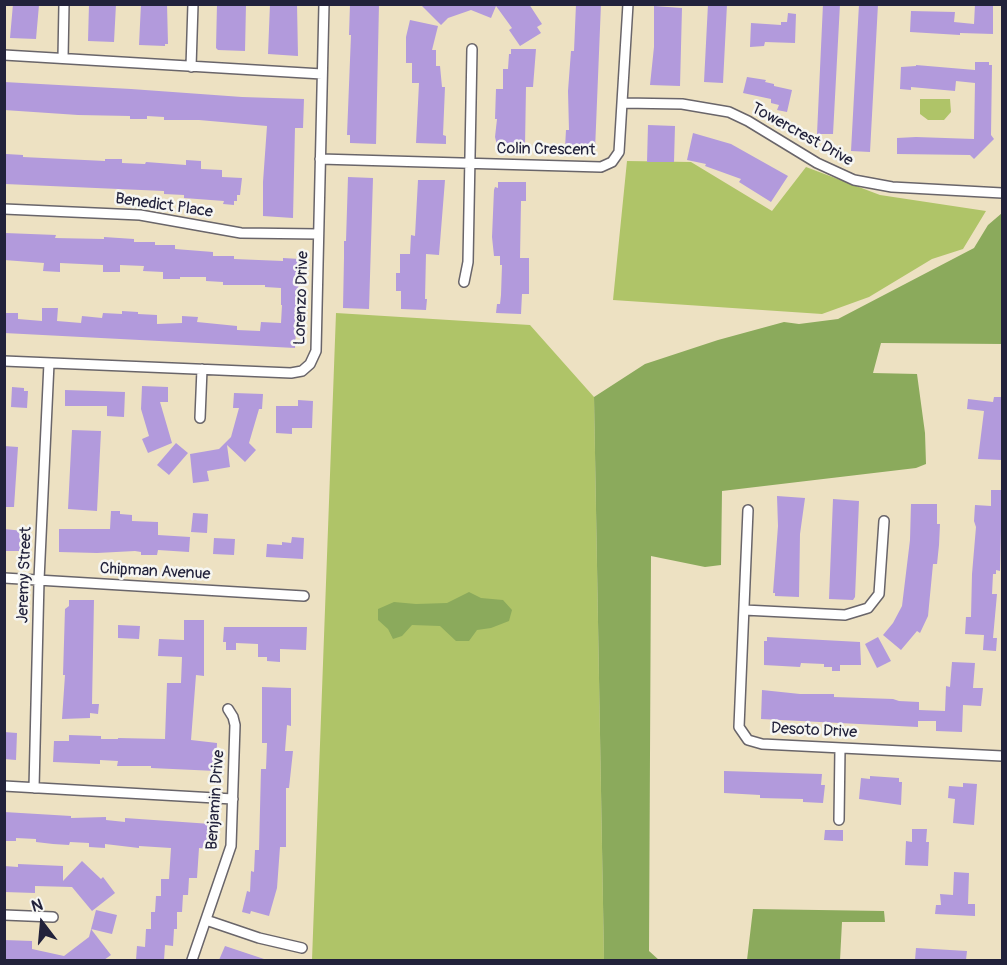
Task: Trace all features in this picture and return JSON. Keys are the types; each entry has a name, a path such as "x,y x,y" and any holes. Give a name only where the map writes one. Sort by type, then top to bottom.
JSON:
{"street":[{"path":"63,58 64,4"},
{"path":"191,66 193,4"},
{"name":"Lorenzo Drive","path":"4,361 291,373 302,371 310,364 315,351 324,4"},
{"name":"Colin Crescent","path":"320,159 601,167 612,162 619,152 628,4"},
{"path":"464,282 468,262 472,49"},
{"path":"4,55 322,74"},
{"name":"Towercrest Drive","path":"623,103 682,104 729,112 817,163 854,180 892,187 1002,193"},
{"name":"Benedict Place","path":"4,208 140,215 241,233 318,234"},
{"name":"Jeremy Street","path":"34,788 39,580 49,363"},
{"path":"200,418 202,369"},
{"name":"Desoto Drive","path":"748,510 739,727 748,740 762,744 1002,756"},
{"path":"744,610 844,615 868,608 879,594 884,521"},
{"name":"Chipman Avenue","path":"4,578 304,596"},
{"name":"Benjamin Drive","path":"192,960 231,846 236,725 228,709"},
{"path":"839,820 840,748"},
{"path":"4,786 233,799"},
{"path":"4,915 53,917"},
{"path":"206,920 259,938 302,948"}],"green space":[{"path":"920,99 950,99 951,112 944,120 928,120 920,114"},
{"path":"627,161 691,162 772,211 806,167 880,195 986,211 963,249 932,259 869,297 822,314 613,300"},
{"path":"1002,213 1002,344 881,343 873,373 917,374 925,433 926,464 916,468 722,491 721,565 705,567 651,556 649,951 659,960 604,960 594,397 645,364 718,340 784,322 799,324 838,319 974,248 988,225"},
{"path":"336,313 530,325 594,397 604,960 312,960"},
{"path":"469,592 481,598 503,600 512,610 509,621 491,628 477,630 469,641 456,641 440,626 412,625 402,636 393,639 388,629 378,620 378,609 394,602 447,603"},
{"path":"753,909 884,911 885,922 842,922 840,960 747,960"}],"building":[{"path":"13,4 39,5 36,39 10,38"},
{"path":"89,4 116,4 114,42 88,41"},
{"path":"141,4 167,4 168,44 165,46 139,45"},
{"path":"217,4 246,4 245,51 216,48"},
{"path":"270,4 297,4 298,56 268,54"},
{"path":"350,4 379,4 376,144 350,143 350,135 347,135"},
{"path":"420,4 529,4 542,24 537,27 541,33 520,46 509,30 512,28 496,6 491,18 471,10 448,18 441,25"},
{"path":"576,4 601,4 595,150 565,148 566,130 569,130 568,91 571,51 574,51"},
{"path":"708,4 727,4 723,83 704,82"},
{"path":"823,4 840,4 833,134 817,134"},
{"path":"859,4 878,4 870,152 851,151"},
{"path":"975,4 993,4 993,34 910,32 911,11 955,12 954,22 974,24"},
{"path":"654,6 682,8 680,86 650,85 654,47"},
{"path":"788,13 796,14 795,43 765,42 764,46 750,47 751,23 781,25 781,22 787,22"},
{"path":"410,20 438,26 432,50 436,50 436,66 440,66 442,87 445,87 443,135 446,136 446,144 416,143 419,83 412,83 412,63 406,63 406,37"},
{"path":"511,49 536,49 533,87 526,87 525,146 497,145 495,137 496,89 503,89 503,69 508,69"},
{"path":"975,62 989,62 989,65 992,65 991,135 994,139 974,159 970,155 897,154 897,138 974,139 975,83 956,81 955,91 911,87 911,90 900,89 901,67 916,65 975,70"},
{"path":"747,77 766,80 765,82 774,84 774,86 792,90 787,112 777,110 779,105 771,103 771,99 743,93"},
{"path":"4,82 304,99 303,128 295,128 293,218 263,216 267,126 199,120 164,120 164,117 147,116 147,119 130,119 130,116 4,110"},
{"path":"648,125 675,126 674,162 647,162"},
{"path":"693,133 731,144 788,176 771,202 739,182 741,179 705,166 706,164 687,160"},
{"path":"6,154 105,161 105,159 122,159 122,163 145,164 146,162 186,165 186,160 201,161 201,169 222,170 222,177 242,178 240,195 237,195 234,205 223,204 224,201 164,194 164,191 5,184"},
{"path":"348,177 373,178 369,309 343,308"},
{"path":"418,180 445,180 439,255 426,254 426,310 401,309 401,291 396,291 396,273 400,273 400,254 410,254 411,235 415,236"},
{"path":"498,182 526,182 526,201 521,201 520,258 529,258 529,294 522,294 521,314 496,313 497,304 500,304 502,265 500,265 500,256 494,256 492,237 494,190 495,187 498,188"},
{"path":"5,233 56,235 55,238 134,239 134,242 175,245 175,249 213,252 213,256 234,256 234,259 283,261 283,258 300,259 295,348 4,333 4,313 18,313 18,319 42,321 42,308 58,308 57,321 81,323 82,316 102,318 103,313 122,314 122,311 157,315 157,324 182,323 182,316 198,317 197,322 237,326 237,330 260,331 261,322 281,323 282,305 281,288 265,287 265,285 223,285 223,282 206,281 206,277 163,279 163,272 143,271 144,266 120,265 120,272 103,272 103,265 60,263 60,272 43,271 44,263 4,260"},
{"path":"142,386 168,387 168,402 160,402 172,443 148,453 142,439 149,436 141,409"},
{"path":"12,387 24,388 24,391 28,391 27,408 11,407"},
{"path":"65,390 125,392 124,417 107,416 107,406 65,406"},
{"path":"234,393 263,394 262,409 259,409 249,443 256,450 245,462 227,445 230,467 207,471 209,481 193,483 190,454 219,449 231,437 239,408 233,408"},
{"path":"994,397 1002,397 1002,460 978,459 984,411 967,409 968,399 993,402"},
{"path":"298,400 313,401 312,428 292,428 292,434 276,433 276,406 298,406"},
{"path":"72,430 101,431 97,511 68,509"},
{"path":"176,443 188,453 169,475 157,465"},
{"path":"4,446 18,447 14,507 4,507"},
{"path":"991,490 1002,490 1000,571 996,570 996,574 993,574 992,594 997,594 993,638 997,638 996,651 983,650 984,635 965,634 966,617 971,617 975,505 991,506"},
{"path":"777,496 805,498 800,534 799,597 775,596 773,593 778,526"},
{"path":"833,499 859,501 855,597 853,600 829,599"},
{"path":"911,504 937,504 937,524 940,524 939,545 937,564 933,564 928,616 920,633 917,631 901,650 883,635 902,606 910,540"},
{"path":"111,511 132,515 132,521 158,522 158,535 190,537 189,552 158,550 157,555 141,555 141,552 135,551 59,552 59,529 110,529"},
{"path":"193,513 208,514 207,533 191,532"},
{"path":"4,529 24,531 22,551 4,551"},
{"path":"292,537 304,538 303,559 266,557 267,544 291,543"},
{"path":"214,538 235,539 234,555 213,554"},
{"path":"69,600 94,600 92,704 99,704 98,714 90,713 90,718 62,719 65,609 69,606"},
{"path":"184,620 204,620 204,676 196,675 191,740 217,743 216,771 117,766 118,761 100,760 100,764 53,762 54,741 69,741 69,735 101,736 101,739 165,739 167,683 181,683 182,657 158,656 159,639 184,640"},
{"path":"118,625 140,626 139,639 118,638"},
{"path":"224,627 307,627 306,650 280,649 280,662 267,661 267,657 258,657 258,644 236,643 236,650 226,650 226,642 223,642"},
{"path":"767,637 860,642 861,665 840,665 840,671 832,671 832,667 824,667 824,664 801,663 800,667 764,665 764,641 767,641"},
{"path":"878,637 891,661 877,668 865,644"},
{"path":"952,662 975,663 973,688 983,688 981,706 963,705 962,732 936,731 936,721 918,721 918,727 761,719 762,690 800,694 834,694 834,697 893,699 919,702 919,710 945,711 946,686 950,687"},
{"path":"262,687 291,688 291,726 287,725 285,751 293,751 289,788 286,788 286,847 280,847 277,888 269,916 251,911 250,914 242,912 247,891 250,892 255,850 259,850 261,769 266,769 267,743 262,743"},
{"path":"4,732 17,733 16,760 4,759"},
{"path":"724,771 822,774 821,785 825,785 823,803 803,802 803,799 760,798 760,795 724,793"},
{"path":"870,776 899,778 899,782 902,782 901,805 859,799 861,778 870,779"},
{"path":"963,783 977,784 974,825 953,823 955,799 948,798 949,786 963,787"},
{"path":"4,812 71,816 71,818 106,817 106,820 125,822 125,818 211,824 210,849 199,848 197,878 189,878 188,895 183,895 182,912 177,912 177,929 174,929 173,946 165,945 164,960 136,960 137,946 145,947 146,929 151,929 151,912 155,912 156,896 161,896 161,879 169,879 171,848 139,846 139,848 105,844 105,848 89,847 89,843 53,844 36,842 36,839 16,838 16,841 4,841"},
{"path":"912,829 927,829 928,866 905,865 906,841 912,842"},
{"path":"825,830 843,830 843,841 824,840"},
{"path":"82,861 101,879 103,877 115,893 92,911 72,887 35,886 35,893 4,892 4,866 18,867 18,864 63,866 63,881"},
{"path":"954,872 969,873 968,904 975,904 975,916 935,914 936,905 941,905 940,894 953,895"},
{"path":"96,910 117,915 112,934 91,929"},
{"path":"91,929 111,955 104,960 4,960 4,940 32,941 32,949 64,956 89,937"},
{"path":"225,946 264,959 264,960 219,960"},
{"path":"916,948 967,951 966,960 915,960"}]}
